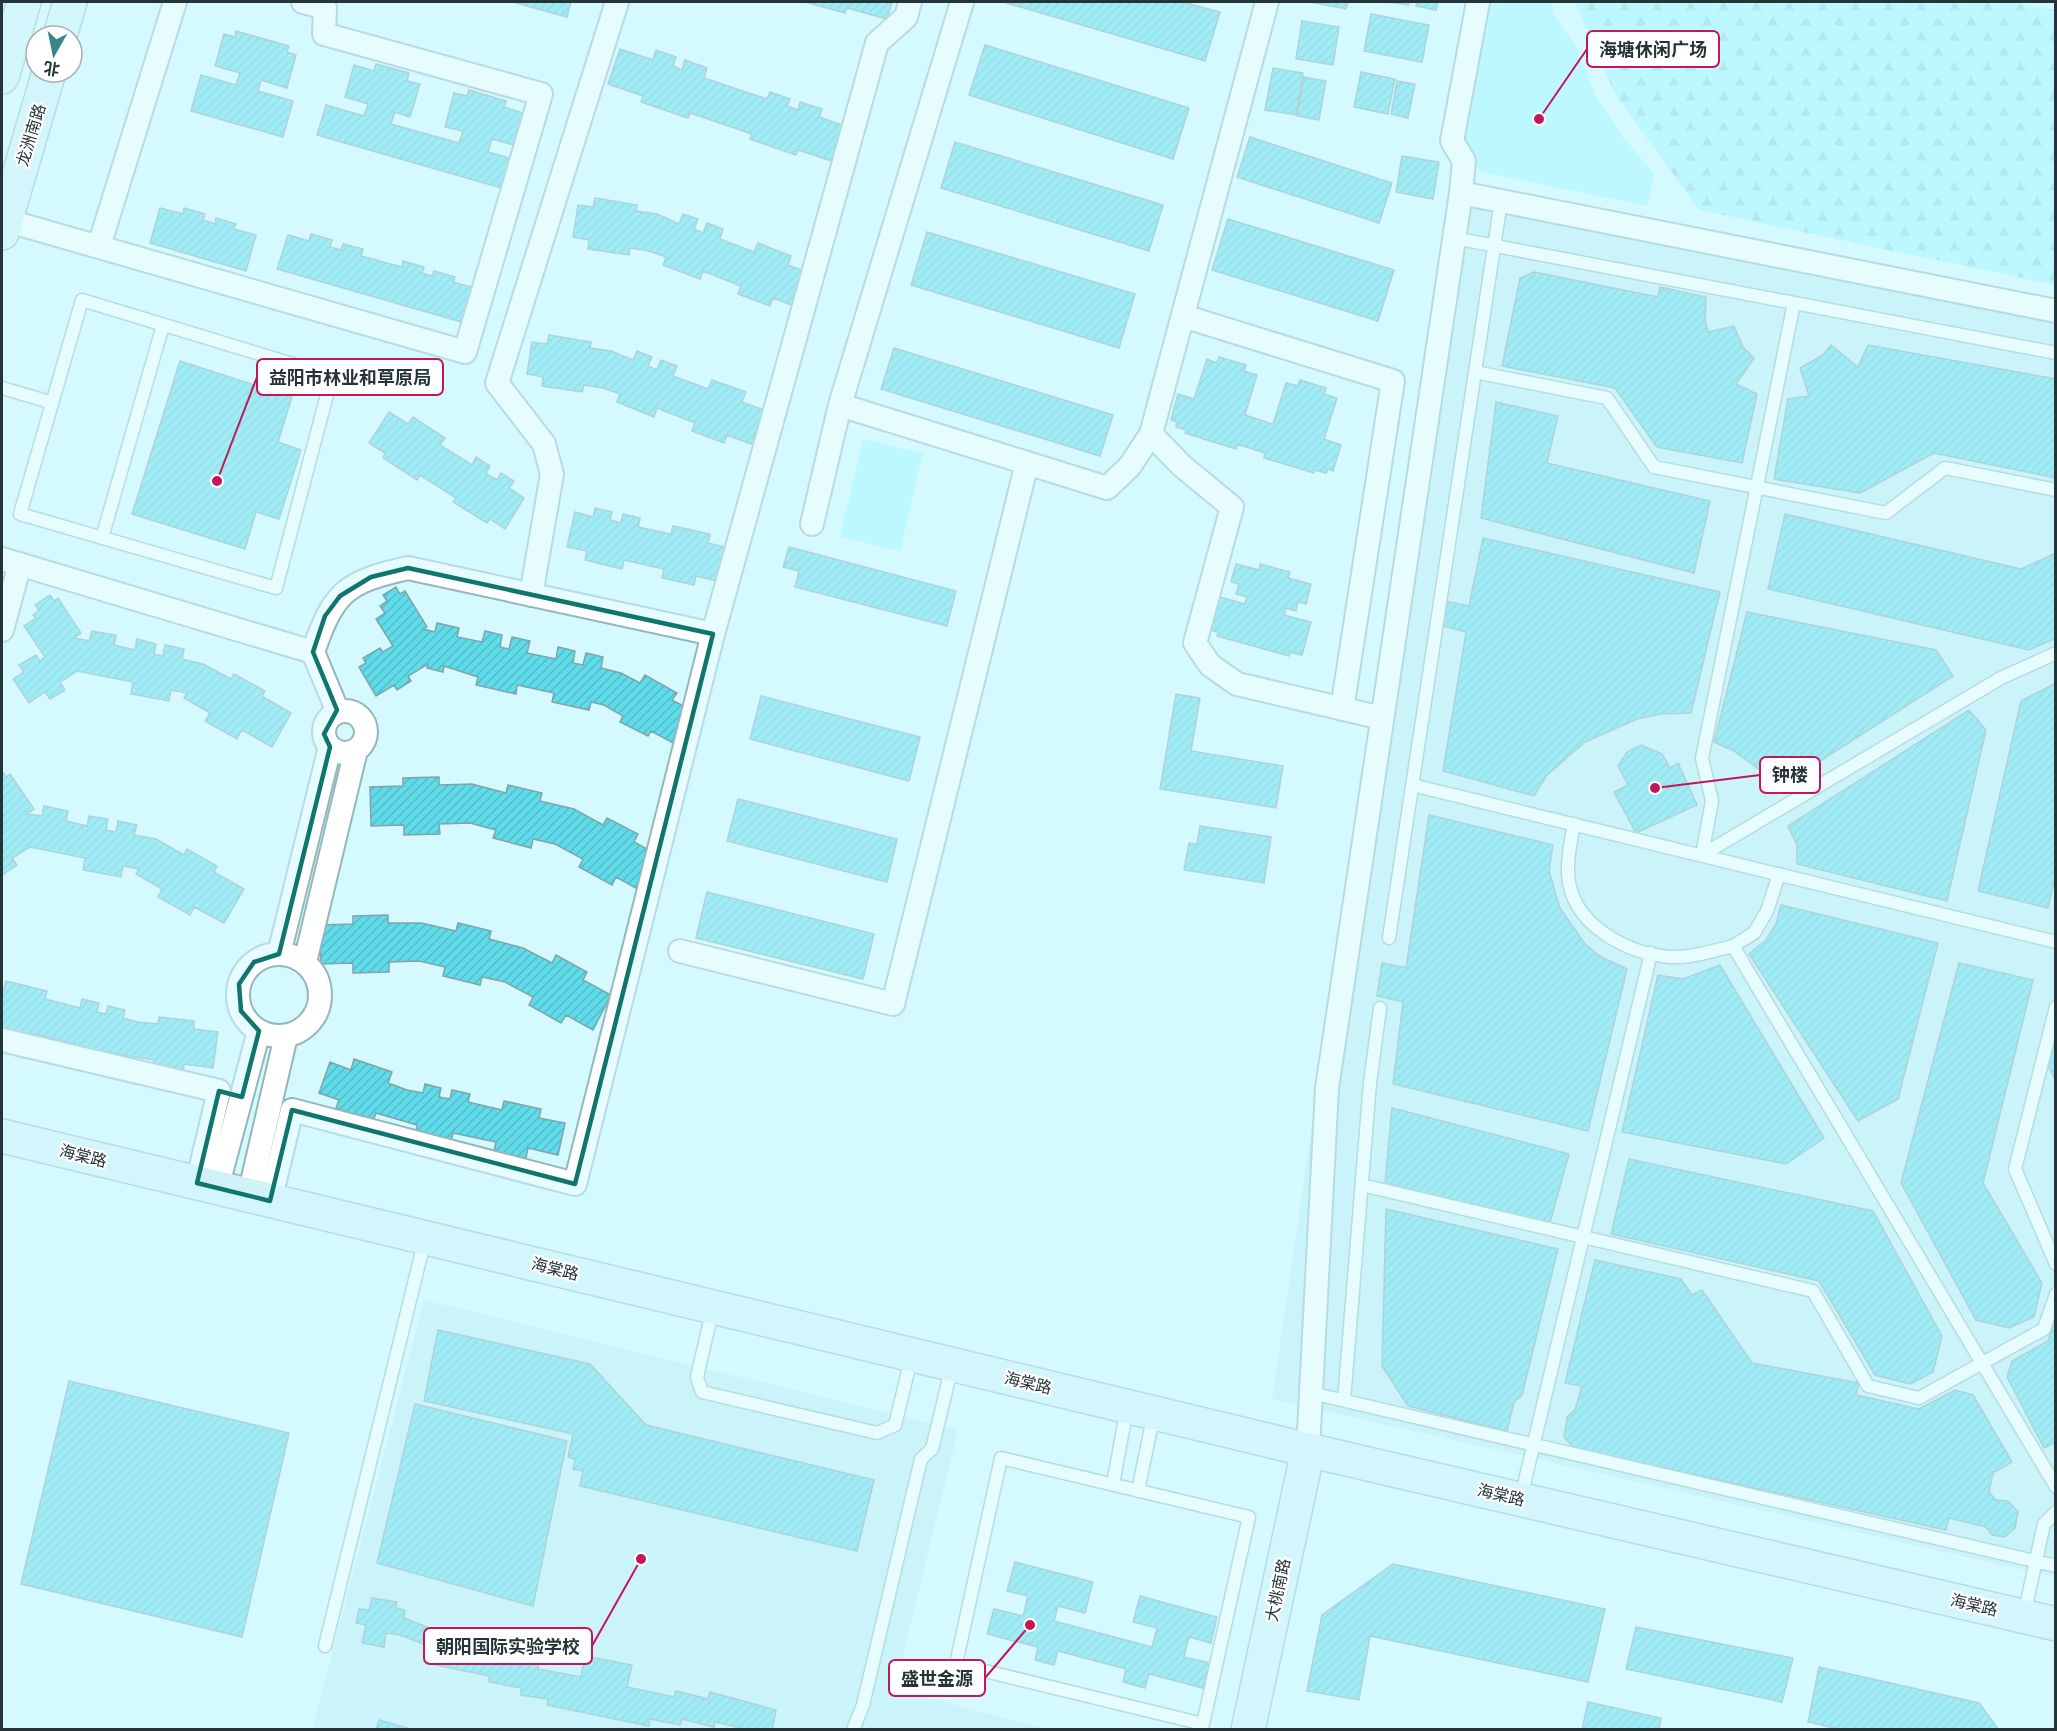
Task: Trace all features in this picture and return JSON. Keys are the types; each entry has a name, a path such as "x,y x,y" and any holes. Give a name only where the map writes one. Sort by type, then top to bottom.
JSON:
{"street":[{"path":"2,77 24,2"},
{"path":"64,24 70,2"},
{"path":"99,246 175,2"},
{"path":"3,226 99,246 465,352 541,94 324,34 327,5 303,2"},
{"path":"531,595 552,474 544,444 497,383 617,2"},
{"path":"2,1040 219,1091 575,1184 713,634 877,43 906,17 910,2"},
{"path":"812,524 840,405 962,2"},
{"path":"840,405 1107,488 1130,466 1151,434 1267,2"},
{"path":"1308,1450 1327,1088 1461,193 1464,161 1452,141 1478,2"},
{"name":"龙洲南路","path":"3,226 45,84"},
{"path":"1461,193 2055,311"},
{"path":"1183,316 1393,381 1342,709"},
{"path":"1151,434 1182,466 1232,507 1195,644 1210,665 1237,684 1382,718"},
{"path":"680,951 893,1004 1027,463"},
{"path":"2,630 11,562 313,652"},
{"path":"338,712 313,652 325,616 340,596 370,577 408,568 713,634"},
{"path":"305,962 356,750 365,740 366,733 363,720 352,712 338,712 332,715 325,727 326,741 330,747 343,753 356,750"},
{"path":"279,954 330,747"},
{"path":"279,954 292,956 305,962 314,972 320,985 321,999 310,1023 299,1032 285,1036 272,1036 248,1023 241,1011 238,998 239,984 244,972 254,962 279,954"},
{"path":"207,1185 242,1097 259,1031"},
{"path":"259,1198 270,1104 285,1036"},
{"path":"207,1185 219,1091"},
{"path":"259,1198 292,1110"},
{"name":"海棠路","path":"2,1136 1308,1450 2055,1624"},
{"name":"大桃南路","path":"1248,1730 1308,1450"}],"lane":[{"path":"1389,938 1500,201"},
{"path":"1454,238 2055,353"},
{"path":"82,300 163,325 332,376 276,588 20,514 50,402 82,300"},
{"path":"1702,855 1712,801 1702,758 1794,303"},
{"path":"102,538 163,325"},
{"path":"1475,372 1607,398 1654,467 1886,513 1945,468 2055,490"},
{"path":"2,388 50,402"},
{"path":"1702,855 2001,678 2055,653"},
{"path":"1412,785 2055,942"},
{"path":"1574,824 1568,876 1580,911 1603,935 1651,953 1670,957 1698,955 1733,946 1754,933 1767,911 1779,874"},
{"path":"1733,946 2055,1487"},
{"path":"1520,1500 1651,953"},
{"path":"2055,1007 2015,1169 2055,1264"},
{"path":"1344,1400 1380,1008"},
{"path":"1362,1185 1812,1291 1868,1386 1919,1398 2044,1329 2055,1294"},
{"path":"325,1646 425,1238"},
{"path":"713,1307 697,1377 702,1392 877,1432 895,1425 912,1355"},
{"path":"853,1730 863,1705 921,1460 932,1449 952,1365"},
{"path":"1311,1393 2055,1566"},
{"path":"1113,1484 1140,1410"},
{"path":"1138,1491 1140,1410"},
{"path":"1000,1458 1138,1491 1248,1517 1203,1724 956,1664 1000,1458"},
{"path":"2023,1617 2044,1524 2055,1512"}],"highlighted area":[{"path":"408,568 713,634 575,1184 292,1110 270,1201 197,1183 219,1091 242,1097 259,1031 241,1011 239,984 254,962 279,954 330,747 324,734 337,710 313,652 325,616 340,596 371,577"}],"shaded area":[{"path":"1450,178 2055,304 2055,1577 1272,1399"},
{"path":"424,1300 958,1430 895,1689 1047,1729 312,1730"}],"green space":[{"path":"1489,2 1552,2 1555,16 1576,47 1597,99 1625,139 1654,174 1648,206 1480,172 1463,142"},
{"path":"1575,2 2011,2 2055,10 2055,285 1699,210 1615,94"},
{"path":"863,439 923,453 900,551 840,537"}],"building":[{"path":"513,2 571,2 567,17"},
{"path":"805,2 892,2 887,19 847,8 845,13"},
{"path":"1003,2 1183,2 1220,12 1205,61"},
{"path":"1310,2 1348,2 1346,9"},
{"path":"1389,2 1409,2 1408,5"},
{"path":"1417,2 1438,2 1436,10 1416,6"},
{"path":"1371,14 1429,25 1422,62 1364,51"},
{"path":"1302,21 1339,27 1333,65 1296,59"},
{"path":"236,31 289,46 287,52 296,55 287,88 261,80 258,91 293,101 283,137 191,111 201,75 236,85 240,73 215,66 224,34 235,37"},
{"path":"985,45 1189,108 1173,159 969,95"},
{"path":"620,49 653,60 656,50 676,57 673,66 682,70 685,60 707,68 704,78 767,99 770,92 790,99 787,106 798,110 800,102 822,109 819,117 850,128 838,163 798,150 796,155 750,139 752,134 690,113 688,118 641,102 643,96 608,84"},
{"path":"376,64 409,73 407,81 420,84 410,117 395,112 391,124 459,143 463,131 445,127 454,93 467,96 469,90 506,101 504,107 523,113 514,145 492,139 488,152 524,162 515,192 317,135 326,105 364,116 368,104 345,97 354,65 374,71"},
{"path":"1273,68 1303,73 1296,115 1265,110"},
{"path":"1361,72 1395,79 1388,114 1354,107"},
{"path":"1304,77 1326,81 1319,120 1297,116"},
{"path":"1397,81 1415,84 1408,118 1391,114"},
{"path":"1250,137 1392,183 1379,223 1237,177"},
{"path":"955,142 1163,205 1149,251 941,188"},
{"path":"1402,156 1439,162 1433,199 1396,192"},
{"path":"595,198 637,205 636,211 657,214 679,224 683,214 698,219 694,229 703,233 707,223 723,229 720,239 754,252 758,243 791,256 788,265 810,273 797,307 773,298 770,306 738,294 741,286 703,271 700,279 663,265 666,257 649,251 630,248 629,255 588,249 589,240 573,237 578,205 593,207"},
{"path":"160,208 183,214 184,208 205,214 203,220 215,224 216,218 236,224 234,229 256,235 246,271 150,243"},
{"path":"1228,219 1394,270 1378,321 1212,270"},
{"path":"927,232 1135,294 1119,348 911,285"},
{"path":"311,234 332,240 330,247 341,250 343,244 363,249 361,256 402,267 403,261 424,267 422,273 432,276 434,271 455,277 453,282 475,288 465,323 277,269 288,235 309,241"},
{"path":"1534,272 1658,297 1660,287 1706,297 1705,319 1708,332 1734,326 1743,347 1754,358 1736,384 1757,394 1742,463 1657,447 1615,388 1502,366 1520,278"},
{"path":"549,335 591,342 590,348 611,351 633,360 637,351 652,357 648,366 657,370 661,360 677,366 673,376 708,389 712,380 746,392 742,402 764,410 751,444 727,435 724,443 692,431 695,423 657,408 654,417 617,402 620,394 603,388 584,385 582,392 542,386 543,377 527,374 532,342 547,344"},
{"path":"1831,345 1858,367 1868,345 2056,379 2056,478 1934,453 1860,493 1774,479 1788,399 1809,396 1800,368 1823,355"},
{"path":"894,348 1113,415 1100,456 881,389"},
{"path":"1219,357 1246,365 1244,371 1257,375 1245,415 1273,424 1286,383 1298,386 1300,380 1326,388 1324,394 1337,398 1324,439 1341,445 1333,471 1328,469 1326,473 1315,470 1314,473 1264,458 1265,453 1237,444 1236,449 1185,433 1186,430 1176,427 1177,422 1171,420 1178,394 1194,399 1207,359 1217,363"},
{"path":"180,361 292,397 278,442 301,450 279,519 256,512 245,549 132,514"},
{"path":"1496,402 1558,416 1547,463 1710,501 1694,573 1481,518"},
{"path":"389,412 408,424 413,417 445,438 440,445 472,465 476,457 490,466 486,474 497,480 501,473 514,481 509,488 524,498 505,529 490,519 487,523 453,502 456,498 420,475 417,480 383,458 385,453 369,443"},
{"path":"595,508 612,512 610,520 621,523 623,514 640,518 638,527 671,534 673,526 710,534 708,543 729,548 722,582 696,576 694,585 662,578 664,569 624,560 622,569 585,560 587,551 567,547 575,512 593,517"},
{"path":"1785,514 2021,569 2056,553 2056,638 2029,650 1768,589"},
{"path":"1483,538 1720,592 1691,713 1660,714 1637,719 1585,742 1547,775 1534,796 1443,771 1466,632 1440,625 1444,601 1469,606"},
{"path":"789,547 956,591 947,626 795,587 799,571 783,567"},
{"path":"1236,564 1259,570 1260,564 1290,572 1288,578 1311,584 1306,604 1298,602 1296,611 1286,608 1284,615 1311,622 1302,655 1290,652 1289,656 1217,636 1218,632 1207,629 1216,596 1245,604 1247,597 1236,594 1239,584 1231,582"},
{"path":"396,587 400,594 405,591 427,627 423,629 435,632 437,623 459,628 457,637 482,642 485,631 502,635 500,647 509,649 512,637 530,641 527,653 556,659 558,647 575,651 573,663 583,665 586,653 603,657 601,668 621,673 640,683 645,675 677,693 672,700 693,711 675,744 651,731 648,736 620,722 623,716 604,705 591,702 589,710 552,702 554,693 517,685 516,694 476,685 478,677 444,666 443,672 427,668 428,664 408,676 411,681 397,690 394,685 376,696 359,667 366,663 363,658 380,648 383,652 393,646 376,619 385,613 380,606 387,601 383,595"},
{"path":"50,595 54,601 58,598 81,633 75,638 89,641 92,631 116,635 114,645 135,650 137,639 156,644 154,654 163,656 165,645 184,649 182,659 203,664 231,679 234,674 265,691 262,696 291,713 272,747 242,730 237,739 205,721 210,713 184,698 187,693 171,690 169,701 131,694 133,682 77,671 60,682 65,690 50,699 45,692 29,703 13,679 24,672 19,665 36,655 40,661 45,657 24,626 36,618 33,615 39,610 35,605"},
{"path":"1747,612 1936,650 1953,676 1778,788 1768,776 1734,751 1714,742"},
{"path":"2056,683 2056,873 2048,908 1978,891 2021,701"},
{"path":"1176,694 1200,698 1191,751 1283,766 1276,808 1160,789"},
{"path":"761,696 920,737 909,781 750,739"},
{"path":"1969,710 1986,730 1947,901 1797,864 1797,845 1788,826"},
{"path":"1641,745 1662,754 1670,768 1678,763 1697,805 1636,833 1614,792 1628,785 1618,766 1627,752"},
{"path":"2,771 6,777 10,774 34,809 27,814 42,816 44,806 68,811 66,821 87,826 89,816 108,819 106,830 116,832 118,821 137,825 134,835 156,839 184,855 187,849 217,866 214,872 244,889 224,923 194,907 190,915 158,897 162,889 136,874 139,869 123,866 121,877 83,870 85,858 30,847 12,858 17,865 2,875"},
{"path":"439,777 439,785 472,784 506,793 508,785 542,793 540,801 574,809 603,825 607,818 638,834 634,842 662,857 643,892 616,877 612,885 579,867 583,859 555,844 533,839 531,848 493,838 496,830 470,823 439,824 440,834 404,835 404,825 371,826 370,787 403,786 403,778"},
{"path":"738,799 897,839 887,882 727,841"},
{"path":"1429,815 1553,845 1549,871 1560,908 1585,944 1601,957 1627,969 1588,1131 1393,1084 1403,1002 1377,996 1382,963 1406,968"},
{"path":"1200,826 1271,837 1264,883 1184,870 1189,843 1197,844"},
{"path":"707,892 874,934 863,979 696,938"},
{"path":"1781,905 1938,943 1898,1099 1858,1121 1749,954 1766,940 1776,924"},
{"path":"388,915 388,923 421,923 456,931 458,923 491,931 489,939 523,948 552,963 556,955 587,972 583,980 611,995 593,1030 566,1015 561,1023 529,1005 533,997 505,982 482,977 480,985 443,976 445,967 419,961 389,962 389,972 353,973 353,963 321,964 320,925 353,924 353,916"},
{"path":"1959,963 2033,980 1983,1183 2042,1283 2034,1317 2009,1328 1976,1320 1901,1183"},
{"path":"1720,965 1824,1138 1786,1164 1622,1132 1658,975 1683,979"},
{"path":"6,981 47,991 45,999 80,1008 82,999 99,1003 97,1012 106,1014 108,1006 125,1010 123,1018 138,1022 158,1024 159,1017 194,1021 194,1029 218,1032 213,1068 184,1064 183,1073 153,1069 154,1060 112,1053 110,1062 73,1054 76,1044 35,1034 33,1044 2,1036 2,989"},
{"path":"2056,1029 2056,1081 2046,1062"},
{"path":"354,1059 392,1072 388,1083 407,1090 423,1093 425,1084 441,1088 439,1097 450,1099 452,1090 470,1094 468,1102 502,1110 504,1101 541,1109 539,1118 565,1123 558,1155 528,1148 526,1158 494,1151 496,1142 453,1133 451,1141 416,1133 417,1125 376,1113 373,1121 336,1108 339,1100 319,1093 330,1062 351,1070"},
{"path":"1392,1108 1569,1154 1549,1226 1385,1183"},
{"path":"1629,1159 1873,1211 1942,1336 1933,1372 1910,1384 1875,1375 1819,1281 1611,1234"},
{"path":"1386,1209 1558,1249 1522,1395 1514,1402 1507,1431 1408,1406 1382,1366"},
{"path":"1595,1260 1681,1279 1692,1295 1702,1290 1752,1363 1859,1383 1856,1395 1919,1409 1955,1390 1973,1395 2012,1462 1993,1473 1989,1492 1996,1500 2008,1501 2018,1512 2015,1528 2005,1537 1992,1535 1986,1527 1949,1518 1946,1530 1574,1448 1564,1437 1567,1417 1575,1410 1582,1386 1565,1383"},
{"path":"2056,1318 2056,1442 2044,1448 2007,1377 2012,1361 2048,1341"},
{"path":"438,1330 590,1364 646,1425 874,1480 857,1551 580,1486 583,1471 573,1469 575,1459 568,1457 573,1434 424,1401"},
{"path":"69,1381 289,1433 242,1637 21,1584"},
{"path":"415,1404 567,1441 533,1606 377,1563"},
{"path":"1015,1562 1093,1582 1085,1613 1058,1606 1054,1621 1152,1647 1157,1628 1133,1622 1140,1596 1217,1617 1211,1643 1189,1637 1184,1657 1210,1663 1203,1688 1149,1674 1145,1688 1123,1682 1126,1669 1058,1651 1054,1665 1035,1660 1038,1647 987,1634 994,1609 1023,1616 1028,1596 1007,1591"},
{"path":"1393,1564 1605,1609 1588,1682 1370,1636 1359,1700 1307,1691 1322,1615"},
{"path":"372,1598 397,1602 396,1608 405,1610 404,1618 432,1629 505,1646 504,1654 539,1661 538,1669 581,1677 585,1656 632,1665 627,1687 674,1697 676,1691 708,1699 710,1692 776,1710 772,1730 750,1730 715,1722 714,1727 682,1719 680,1725 650,1719 649,1726 547,1705 548,1699 521,1695 521,1688 489,1682 489,1676 426,1663 429,1646 400,1635 386,1633 384,1647 362,1643 366,1625 356,1623 359,1609 369,1610"},
{"path":"1636,1627 1793,1658 1782,1702 1626,1669"},
{"path":"1819,1667 1979,1703 1999,1730 1843,1730 1808,1722"},
{"path":"1588,1702 1661,1718 1659,1730 1582,1730"},
{"path":"379,1720 414,1730 376,1730"}],"place":[{"name":"海塘休闲广场","path":"1539,119"},
{"name":"益阳市林业和草原局","path":"217,481"},
{"name":"钟楼","path":"1655,788"},
{"name":"朝阳国际实验学校","path":"641,1559"},
{"name":"盛世金源","path":"1030,1625"}]}
